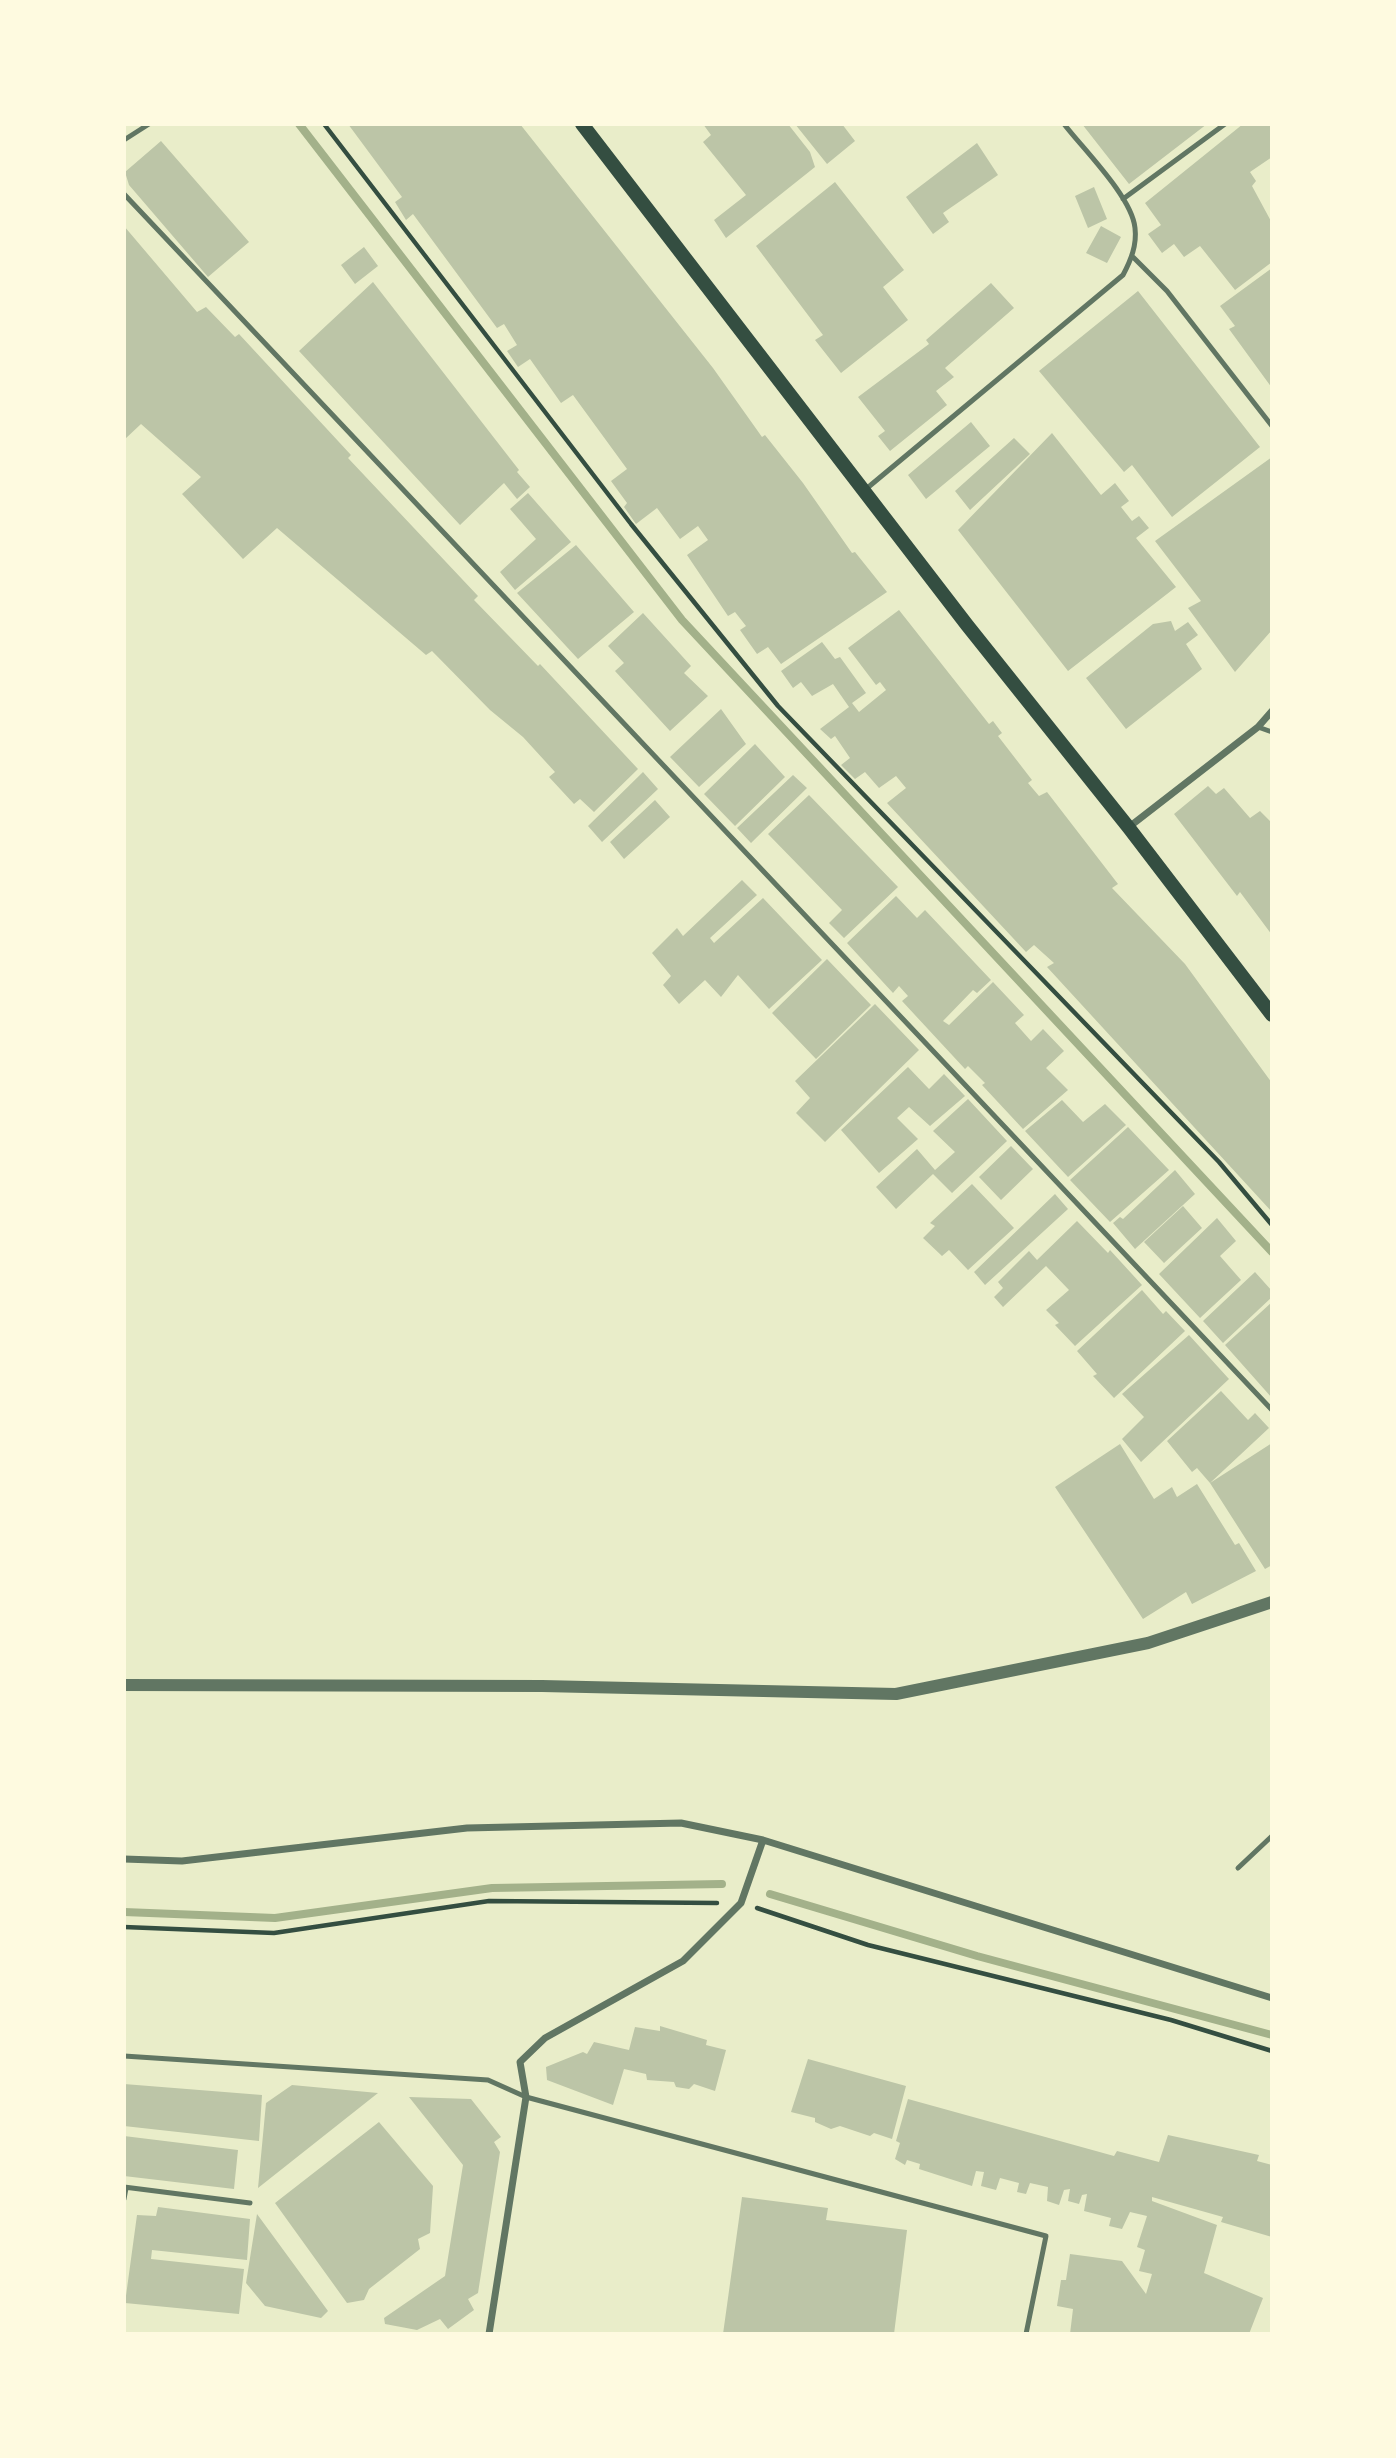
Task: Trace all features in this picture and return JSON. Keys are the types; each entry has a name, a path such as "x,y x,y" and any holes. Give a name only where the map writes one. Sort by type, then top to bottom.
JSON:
{"main road":[{"path":"582,124 1272,1015"}],"street":[{"path":"1129,828 1258,727 1272,711"},
{"path":"124,1685 542,1686 897,1694 1148,1643 1272,1602"},
{"path":"124,1859 182,1861 467,1828 681,1824 763,1840 1272,1998"},
{"path":"489,2334 526,2097 520,2062 545,2038 683,1961 741,1903 763,1840"}],"lane":[{"path":"124,140 149,124"},
{"path":"864,491 1123,275 1133,257 1136,227 1123,200 1064,124"},
{"path":"1123,200 1225,124"},
{"path":"124,194 1272,1410"},
{"path":"1133,257 1167,291 1272,426"},
{"path":"1258,727 1272,732"},
{"path":"1238,1868 1272,1836"},
{"path":"124,2056 488,2080 526,2097 1046,2236 1026,2334"},
{"path":"124,2199 125,2187 250,2203"}],"path":[{"path":"324,124 631,524 778,706 1219,1162 1272,1224"}],"building":[{"path":"348,124 520,124 713,368 762,437 765,435 803,483 852,553 855,552 887,592 781,664 768,647 757,654 740,630 746,626 735,612 728,616 687,555 708,540 698,526 680,539 657,508 636,524 624,507 627,503 611,481 627,469 573,395 561,403 530,359 518,367 507,351 517,345 504,324 497,328 413,214 406,220 395,202 402,197"},
{"path":"703,124 788,124 810,152 815,167 726,238 714,220 746,195 703,142 711,135"},
{"path":"795,124 842,124 855,141 827,164"},
{"path":"1082,124 1207,124 1129,184"},
{"path":"1243,124 1272,124 1272,157 1250,172 1256,181 1252,186 1272,223 1272,262 1235,290 1200,246 1184,257 1174,244 1162,253 1148,234 1161,225 1145,203"},
{"path":"161,141 249,242 208,277 129,185 125,172"},
{"path":"977,143 998,175 943,213 949,222 933,234 906,197"},
{"path":"835,182 904,270 883,287 908,320 841,373 815,340 823,335 756,246"},
{"path":"1094,187 1107,219 1088,228 1075,196"},
{"path":"124,226 197,312 206,307 235,337 239,334 351,455 348,458 478,596 474,600 538,666 540,664 638,769 594,812 580,799 574,804 549,777 555,772 523,737 490,710 432,651 426,655 277,528 243,559 182,494 201,477 141,424 124,440"},
{"path":"1101,226 1121,237 1107,263 1086,253"},
{"path":"364,247 378,266 355,284 341,265"},
{"path":"1272,268 1272,388 1229,329 1235,326 1220,306"},
{"path":"373,282 519,470 517,472 530,487 517,499 504,483 460,525 299,351"},
{"path":"991,283 1014,308 945,368 954,377 936,391 947,405 890,451 878,436 885,431 858,397 929,344 926,340"},
{"path":"1138,291 1260,447 1172,517 1132,465 1124,472 1039,371"},
{"path":"971,422 990,446 926,499 908,475"},
{"path":"1052,433 1101,495 1115,483 1129,501 1121,507 1132,521 1139,516 1149,528 1136,538 1176,587 1068,671 958,530"},
{"path":"1014,438 1030,454 970,510 955,491"},
{"path":"1272,457 1272,630 1235,672 1188,608 1201,601 1155,541"},
{"path":"528,493 571,542 515,590 500,572 536,539 510,509"},
{"path":"576,545 634,612 578,659 517,593"},
{"path":"899,610 989,724 993,721 1002,733 998,736 1032,780 1028,783 1039,796 1047,792 1118,884 1112,888 1185,964 1272,1083 1272,1212 1047,967 1054,963 1034,945 1026,952 887,803 906,788 896,776 879,788 865,772 855,779 841,765 850,758 835,736 831,739 820,729 849,707 833,684 812,696 801,682 793,688 781,671 822,642 835,659 840,657 866,693 852,703 859,712 886,690 880,682 876,685 848,648"},
{"path":"643,613 691,666 684,673 708,696 670,731 615,671 624,663 608,646"},
{"path":"1171,621 1175,631 1188,622 1198,635 1186,644 1202,669 1126,729 1086,678 1153,624"},
{"path":"721,709 746,744 699,787 670,757"},
{"path":"755,744 785,777 735,826 704,794"},
{"path":"643,772 658,789 602,842 588,826"},
{"path":"793,775 807,788 751,843 737,828"},
{"path":"1208,786 1216,794 1224,788 1250,818 1260,811 1272,823 1272,935 1240,892 1237,896 1174,814"},
{"path":"809,795 898,887 844,938 829,923 842,910 768,834"},
{"path":"655,800 670,817 624,859 610,842"},
{"path":"742,880 757,895 710,938 714,943 763,898 822,960 769,1009 738,975 721,997 705,980 679,1004 663,985 671,976 652,953 677,928 683,936"},
{"path":"896,896 917,918 925,910 991,980 977,993 973,990 943,1021 949,1025 993,982 1024,1015 1015,1023 1031,1041 1043,1029 1064,1051 1046,1068 1068,1090 1023,1129 982,1085 985,1083 968,1066 965,1069 902,1001 908,996 899,986 893,993 847,943"},
{"path":"827,959 871,1005 816,1059 772,1013"},
{"path":"875,1004 919,1050 825,1142 796,1113 810,1098 795,1081"},
{"path":"908,1067 929,1089 944,1074 965,1096 930,1126 909,1107 897,1118 918,1139 879,1173 841,1130"},
{"path":"968,1099 1007,1141 952,1193 933,1174 896,1209 876,1187 917,1149 935,1170 955,1152 933,1131"},
{"path":"1062,1100 1083,1122 1105,1104 1126,1125 1068,1177 1025,1131"},
{"path":"1128,1127 1169,1170 1110,1222 1070,1180"},
{"path":"1011,1146 1033,1169 1001,1200 979,1177"},
{"path":"1175,1170 1195,1194 1135,1249 1113,1223 1120,1217 1123,1219"},
{"path":"972,1184 1014,1228 968,1270 949,1250 942,1256 923,1238 935,1226 930,1223"},
{"path":"1055,1194 1068,1209 985,1285 974,1272"},
{"path":"1183,1206 1202,1228 1164,1263 1144,1242"},
{"path":"1217,1218 1236,1241 1220,1256 1241,1280 1200,1318 1159,1274"},
{"path":"1077,1221 1108,1253 1110,1250 1142,1285 1075,1346 1055,1325 1059,1323 1046,1310 1069,1290 1046,1266 1003,1307 994,1297 1003,1288 998,1282 1029,1251 1037,1260"},
{"path":"1255,1272 1272,1291 1272,1297 1223,1343 1203,1321"},
{"path":"1142,1290 1163,1314 1166,1311 1185,1331 1114,1398 1093,1376 1097,1374 1077,1351"},
{"path":"1272,1302 1272,1398 1225,1345"},
{"path":"1189,1335 1229,1379 1141,1462 1122,1439 1144,1417 1122,1394"},
{"path":"1221,1391 1248,1420 1255,1413 1269,1428 1210,1483 1197,1468 1192,1472 1167,1441"},
{"path":"1272,1443 1272,1565 1265,1569 1210,1483"},
{"path":"1120,1444 1154,1499 1172,1487 1177,1497 1197,1484 1235,1545 1239,1543 1256,1571 1192,1604 1186,1592 1143,1619 1055,1487"},
{"path":"660,2026 707,2040 706,2045 726,2050 715,2091 694,2084 689,2089 676,2087 674,2082 647,2080 646,2074 624,2069 613,2105 547,2080 546,2067 583,2052 587,2054 594,2042 629,2050 635,2027 660,2031"},
{"path":"808,2059 906,2086 892,2139 874,2133 870,2136 840,2126 831,2129 815,2122 815,2118 791,2112"},
{"path":"124,2084 262,2095 259,2141 124,2126"},
{"path":"292,2085 378,2093 258,2188 266,2103"},
{"path":"409,2097 471,2099 501,2137 494,2142 500,2152 478,2293 468,2299 474,2310 448,2329 440,2319 417,2330 385,2324 384,2318 445,2276 463,2165"},
{"path":"908,2099 1114,2156 1117,2151 1159,2162 1168,2135 1259,2155 1257,2161 1272,2165 1272,2237 1221,2222 1223,2217 1152,2197 1152,2201 1217,2225 1204,2273 1263,2298 1249,2334 1070,2334 1073,2309 1057,2306 1061,2280 1066,2280 1070,2254 1122,2261 1146,2294 1152,2274 1139,2271 1145,2250 1137,2247 1147,2216 1130,2212 1122,2229 1109,2226 1111,2218 1084,2211 1087,2194 1082,2195 1079,2204 1068,2201 1070,2189 1064,2190 1059,2205 1047,2201 1048,2187 1030,2183 1026,2194 1017,2192 1019,2183 1000,2178 996,2190 981,2186 984,2172 976,2171 972,2186 919,2169 920,2164 907,2160 905,2165 895,2159 900,2143 896,2141"},
{"path":"379,2122 433,2186 430,2233 418,2239 420,2249 369,2289 364,2300 347,2303 275,2203"},
{"path":"124,2136 238,2150 234,2189 124,2176"},
{"path":"742,2197 828,2208 826,2220 907,2230 894,2334 723,2334"},
{"path":"158,2207 250,2219 247,2260 152,2250 151,2259 244,2269 239,2314 125,2303 137,2215 156,2216"},
{"path":"257,2214 328,2311 321,2318 265,2306 246,2283"}],"waterway":[{"path":"299,124 682,620 1272,1252"},
{"path":"124,1912 275,1918 492,1888 722,1884"},
{"path":"770,1894 977,1956 1272,2035"}]}
